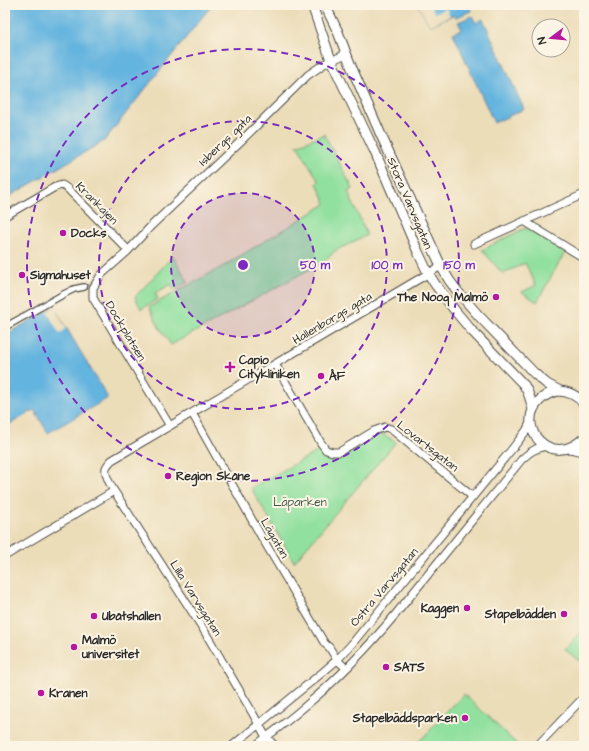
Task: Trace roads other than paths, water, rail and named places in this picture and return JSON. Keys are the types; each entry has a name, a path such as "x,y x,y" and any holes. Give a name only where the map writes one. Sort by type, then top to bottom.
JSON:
{"street":[{"name":"Stora Varvsgatan","path":"312,5 331,60 375,152 428,273 456,312 472,331 524,385 531,398 533,410 531,421"},
{"name":"Stora Varvsgatan","path":"325,5 381,134 441,266 449,280 479,316 535,374 547,384 560,391 575,395 584,404"},
{"name":"Isbergs gata","path":"128,251 151,226 308,75 331,60 346,54"},
{"name":"Krankajen","path":"5,216 55,187 62,185 68,189 128,251"},
{"path":"474,244 584,194"},
{"path":"524,221 584,258"},
{"name":"Dockplatsen","path":"128,251 101,275 93,288 93,298 170,426"},
{"name":"Hallenborgs gata","path":"192,413 441,266"},
{"path":"5,327 64,294 74,289 84,287"},
{"name":"Lovartsgatan","path":"275,364 321,444 326,450 339,452 374,431 385,427 391,429 473,497"},
{"path":"533,410 542,398 548,394 560,391"},
{"path":"170,426 192,413"},
{"name":"Lägatan","path":"192,413 261,536 325,644 329,647 337,660 346,668"},
{"path":"531,421 536,437 546,446 551,448 560,450 570,448 584,438"},
{"name":"Östra Varvsgatan","path":"232,746 323,672 351,645 519,441 531,421"},
{"name":"Lilla Varvsgatan","path":"170,426 112,460 106,467 106,472 114,491 202,627 248,705 270,746"},
{"path":"255,746 310,702 346,668 395,615 522,459 537,448 546,446"},
{"path":"570,448 584,451"},
{"path":"5,556 114,491"},
{"path":"537,746 584,697"},
{"name":"Lilla Varvsgatan","path":"266,737 275,746"}],"water":[{"path":"5,5 212,5 104,141 5,199"},
{"path":"418,5 473,5 470,7 471,11 455,18 453,15 430,26"},
{"path":"472,16 476,23 483,19 524,109 494,123 453,33 462,29 458,22"},
{"path":"54,307 108,398 48,433 34,410 5,427 5,335"}],"place":[{"name":"Docks","path":"63,233"},
{"name":"Sigmahuset","path":"22,275"},
{"name":"The Nooq Malmö","path":"496,297"},
{"name":"Capio Citykliniken","path":"230,367"},
{"name":"ÅF","path":"321,376"},
{"name":"Region Skåne","path":"168,476"},
{"name":"Kaggen","path":"467,608"},
{"name":"Stapelbädden","path":"564,614"},
{"name":"Ubåtshallen","path":"94,616"},
{"name":"Malmö universitet","path":"74,647"},
{"name":"SATS","path":"386,667"},
{"name":"Kranen","path":"41,693"},
{"name":"Stapelbäddsparken","path":"465,718"}],"park label":[{"name":"Läparken","path":"300,502"}]}
